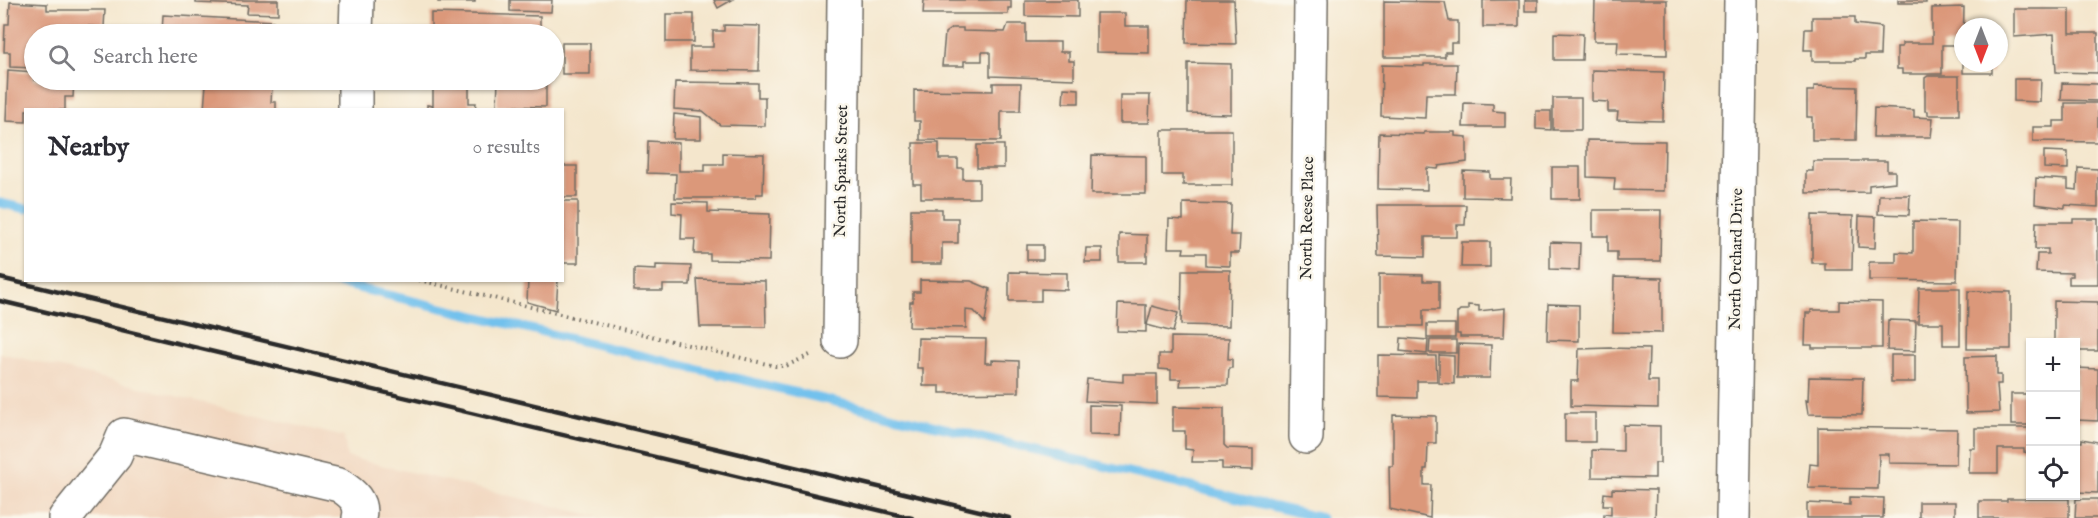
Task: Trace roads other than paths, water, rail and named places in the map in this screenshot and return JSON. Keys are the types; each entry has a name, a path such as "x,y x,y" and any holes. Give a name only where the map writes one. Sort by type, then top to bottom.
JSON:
{"street":[{"path":"356,24 357,0"},
{"name":"North Sparks Street","path":"840,341 844,0"},
{"name":"North Reese Place","path":"1306,437 1311,0"},
{"name":"North Orchard Drive","path":"1732,518 1741,0"},
{"path":"355,90 355,108"},
{"path":"65,518 115,456 124,435 339,485 356,499 361,509 359,518"}],"waterway":[{"path":"0,203 24,209"},
{"path":"333,282 1321,518"}],"railway":[{"path":"0,278 1009,518"},
{"path":"0,301 912,518"}]}
